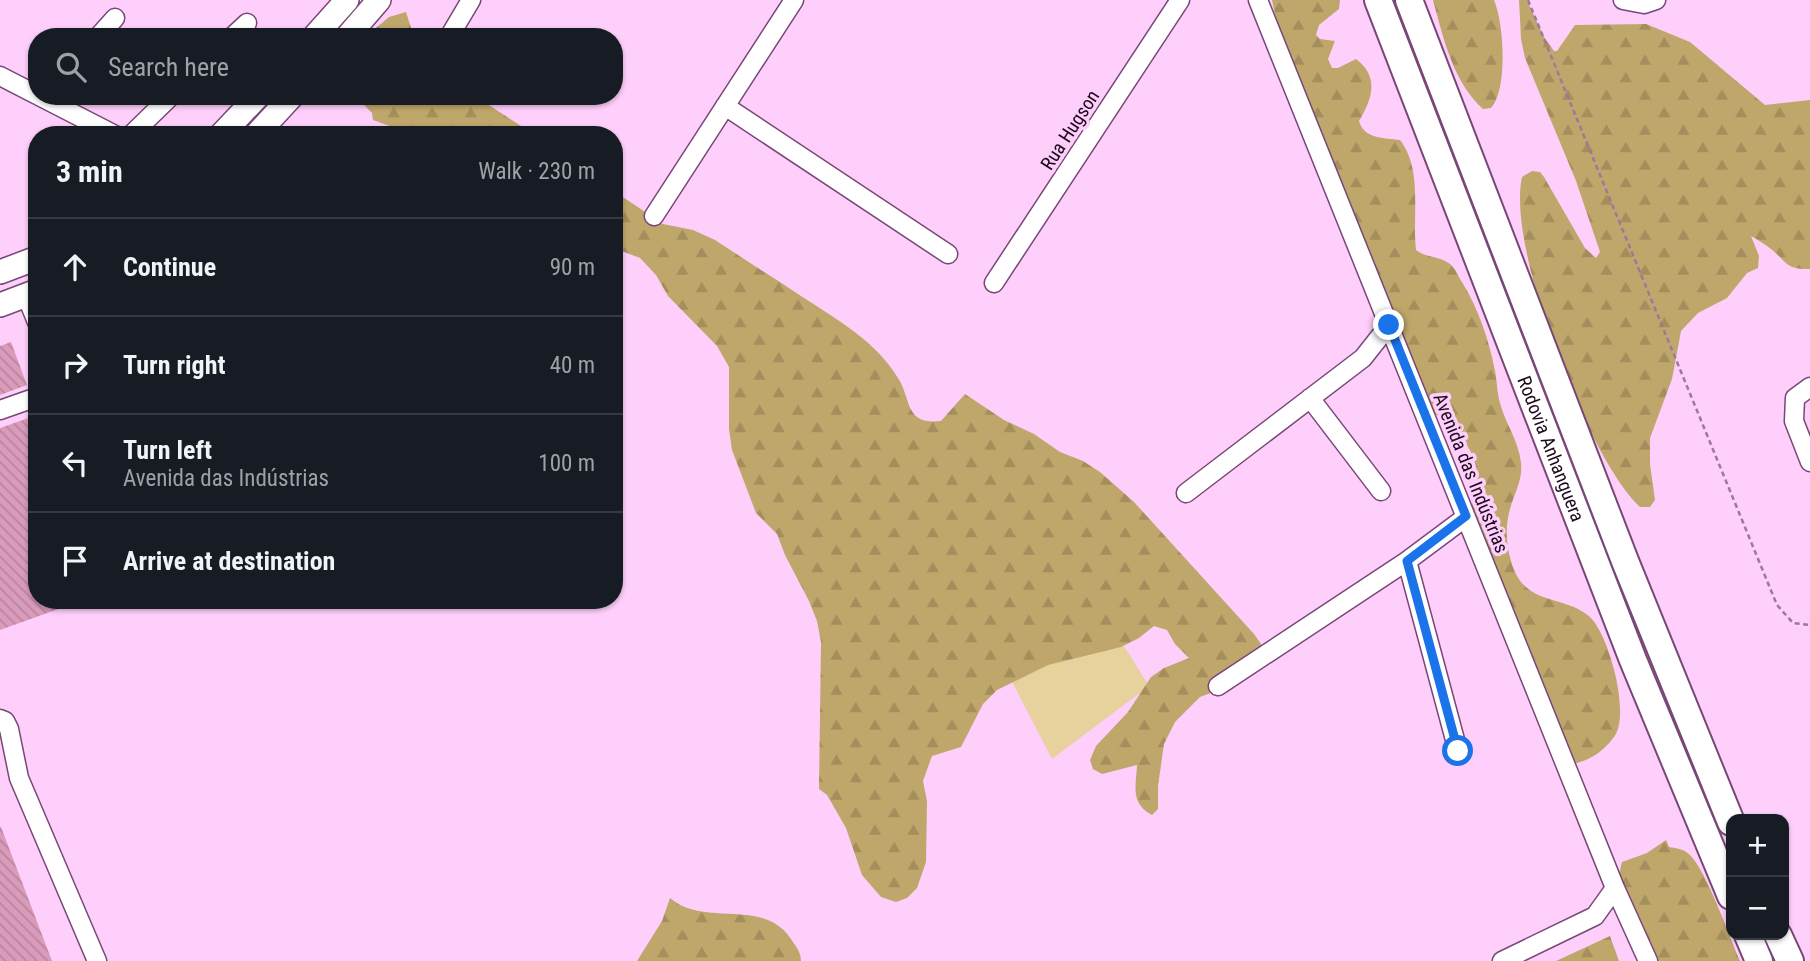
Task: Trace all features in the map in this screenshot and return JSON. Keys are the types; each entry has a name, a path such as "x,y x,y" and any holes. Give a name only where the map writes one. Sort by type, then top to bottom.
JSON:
{"highway":[{"path":"1358,0 1382,9"},
{"name":"Rodovia Anhanguera","path":"1409,0 1625,561 1728,814"},
{"name":"Rodovia Anhanguera","path":"1382,9 1637,672 1726,885"},
{"path":"1750,940 1759,961"},
{"path":"1781,940 1790,961"}],"main road":[{"path":"322,28 347,0"},
{"path":"356,28 379,0"},
{"path":"230,126 249,105"},
{"path":"264,126 284,105"},
{"path":"0,272 28,261"},
{"path":"0,304 28,294"}],"street":[{"path":"454,28 471,0"},
{"path":"654,216 794,0"},
{"name":"Rua Hugson","path":"994,283 1180,0"},
{"name":"Avenida das Indústrias","path":"1257,0 1615,888 1648,961"},
{"path":"1623,0 1644,4 1656,0"},
{"path":"106,28 115,18"},
{"path":"242,28 247,23"},
{"path":"0,76 28,90"},
{"path":"57,105 98,126"},
{"path":"140,126 162,105"},
{"path":"725,106 948,254"},
{"path":"1186,493 1363,358 1389,325"},
{"path":"1810,387 1795,398 1794,421 1810,462"},
{"path":"1310,398 1381,491"},
{"path":"0,410 28,400"},
{"path":"1218,686 1407,561 1466,516"},
{"path":"1407,561 1458,751"},
{"path":"0,719 5,721 9,729 19,778 97,961"},
{"path":"1502,961 1595,916 1615,888"}],"path":[{"path":"1528,0 1777,605 1793,623 1810,625"}],"shaded area":[{"path":"1104,614 1149,686 1052,759 1009,676"}],"green space":[{"path":"1272,0 1340,0 1339,9 1319,25 1316,35 1320,39 1335,41 1328,59 1332,68 1338,68 1356,59 1364,66 1371,81 1371,88 1359,121 1370,134 1400,140 1407,152 1414,178 1416,250 1446,261 1452,266 1478,313 1493,359 1500,403 1518,447 1521,463 1519,481 1507,522 1511,561 1525,586 1545,598 1568,605 1590,617 1604,640 1616,676 1619,726 1605,747 1583,761 1570,764 1468,514 1477,491 1475,461 1455,431 1425,405 1278,29"},
{"path":"1433,0 1494,0 1500,24 1503,56 1500,86 1491,108 1483,109 1464,86 1445,44"},
{"path":"1519,0 1527,0 1544,37 1554,51 1557,51 1575,25 1646,24 1690,42 1765,105 1810,100 1810,269 1791,267 1769,247 1751,236 1759,256 1758,268 1747,273 1727,298 1698,313 1681,331 1672,379 1650,438 1655,500 1650,507 1640,507 1619,482 1597,445 1555,350 1526,251 1520,209 1522,177 1532,171 1540,172 1544,177 1585,248 1596,258 1600,252 1576,181 1525,58"},
{"path":"406,12 411,28 376,28 389,17"},
{"path":"364,105 489,105 521,126 389,126 373,120 372,113"},
{"path":"623,197 663,224 693,230 715,240 854,332 889,365 902,386 911,409 921,419 941,421 965,394 1060,452 1083,461 1134,502 1261,644 1261,653 1224,688 1200,697 1175,722 1164,744 1158,786 1158,809 1152,815 1137,800 1137,765 1102,774 1093,769 1090,760 1096,746 1128,712 1151,677 1164,668 1189,658 1175,644 1167,630 1154,626 1121,647 1048,665 997,690 983,704 961,747 932,756 923,781 927,801 926,862 917,888 907,898 896,902 881,897 862,875 846,828 827,795 819,789 821,642 817,621 777,534 756,513 732,450 729,429 729,367 717,346 668,296 656,275 640,258 623,252"},
{"path":"1666,840 1669,847 1685,851 1697,863 1726,927 1726,940 1731,940 1740,961 1645,961 1622,900 1620,874 1622,862 1647,853"},
{"path":"670,898 684,907 700,911 767,920 781,928 793,942 800,953 801,961 637,961 662,921"},
{"path":"1610,936 1619,961 1556,961"}],"building":[{"path":"11,342 27,385 0,395 0,346"},
{"path":"28,418 28,609 58,609 0,630 0,428"},
{"path":"1,827 52,961 0,961"}],"route":[{"path":"1389,325 1466,516 1407,561 1458,751"}]}
